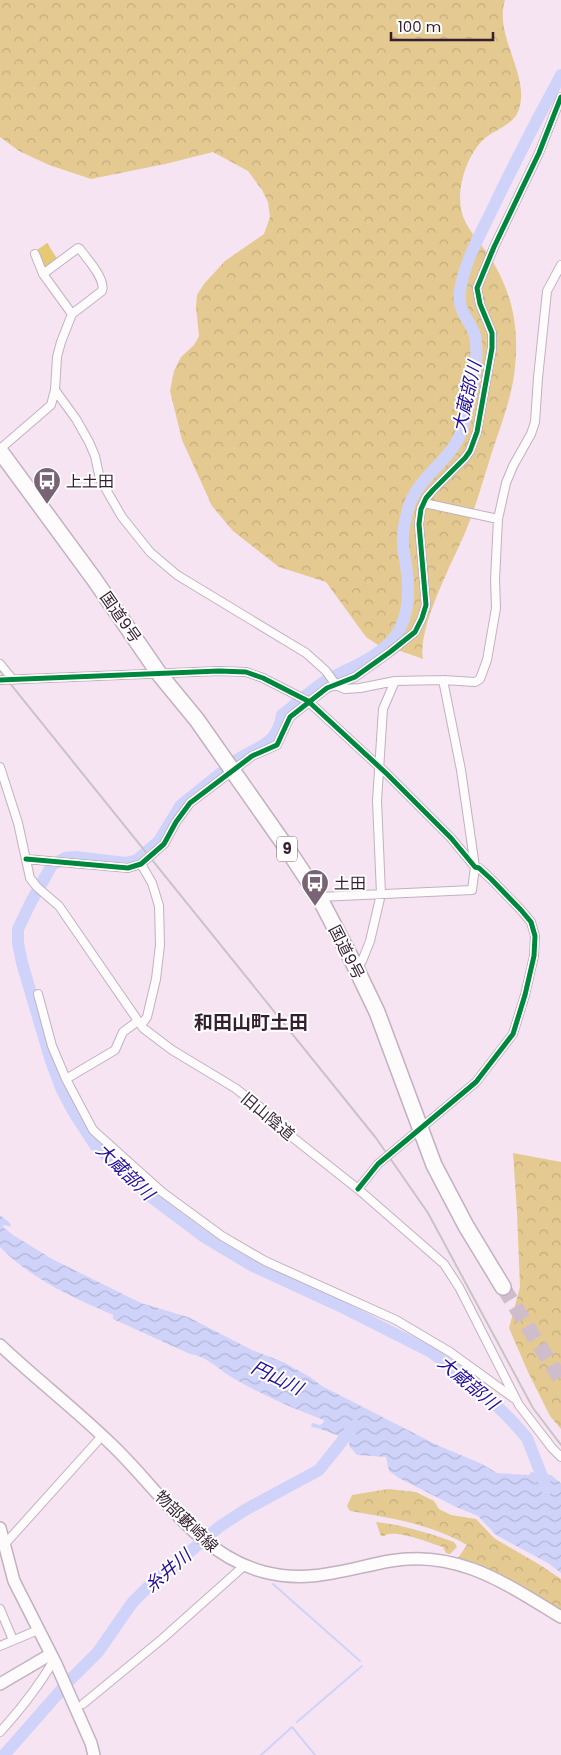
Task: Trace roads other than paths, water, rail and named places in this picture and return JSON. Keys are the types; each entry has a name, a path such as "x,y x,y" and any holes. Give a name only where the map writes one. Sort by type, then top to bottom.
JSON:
{"highway":[{"name":"国道9号","path":"0,450 94,579 160,675 197,720 284,844 319,898 357,969 376,1012 434,1165 466,1226 503,1287"}],"main road":[{"name":"物部藪崎線","path":"0,1346 110,1443 193,1530 220,1553 243,1564 275,1574 307,1577 328,1575 399,1560 417,1558 445,1561 491,1575 561,1617"},
{"path":"0,1528 14,1581 92,1743 94,1755"},
{"path":"0,1684 53,1659"}],"street":[{"path":"26,859 128,868 141,864 164,844 176,822 190,803 252,756 277,745 290,717 327,688 355,677 416,632 426,605 419,524 424,503 433,490 465,458 473,442 492,348 492,333 480,304 477,288 494,247 539,152 561,97"},
{"path":"0,450 51,405 55,390 57,357 72,314 102,291 103,288 103,283 78,248 43,274"},
{"path":"35,254 43,274 72,314"},
{"path":"55,390 76,419 89,442 95,456 100,479 122,517 150,552 177,575 306,654 326,671 336,685 345,689 395,682 443,680 475,682 480,679 487,660 496,608 494,580 498,519 506,483 531,434 535,422 548,291 561,265"},
{"path":"424,503 498,519"},
{"path":"0,664 13,680"},
{"path":"0,680 160,675 219,671 246,672 263,678 308,702 380,768 451,838 475,867 479,868 491,879 530,922 535,936 534,956 513,1034 476,1082 378,1164 358,1189"},
{"path":"319,898 472,890 475,867 461,770 443,680"},
{"path":"357,969 370,941 381,894 377,801 383,709 395,682"},
{"name":"旧山陰道","path":"0,767 18,823 30,878 59,906 119,991 139,1023 172,1050 235,1088 261,1108 277,1125 358,1189 444,1264 459,1287 516,1400 561,1457"},
{"path":"66,1080 115,1050 123,1032 148,1016 156,979 160,945 159,906 152,884 141,864"},
{"path":"38,994 52,1046 66,1080 93,1130 162,1192 222,1236 265,1261 396,1320 450,1352 516,1400"},
{"path":"4,1545 102,1436"},
{"path":"83,1704 162,1639 243,1564"},
{"path":"0,1609 14,1640"},
{"path":"0,1646 38,1630"},
{"path":"0,1732 46,1673 53,1659"}],"water":[{"name":"円山川","path":"0,1215 10,1223 11,1227 4,1225 3,1227 52,1259 141,1303 188,1317 252,1350 283,1362 322,1386 437,1445 482,1464 497,1473 529,1475 531,1472 551,1475 561,1483 561,1573 548,1563 496,1535 478,1516 399,1478 389,1471 386,1457 357,1455 349,1446 350,1440 311,1427 312,1423 320,1425 324,1420 266,1396 233,1378 202,1357 190,1354 113,1319 113,1315 67,1294 39,1278 25,1269 0,1247"}],"waterway":[{"name":"大蔵部川","path":"234,762 270,740 279,726 282,715 308,694 324,682 379,652 394,638 403,622 408,594 403,548 404,526 408,509 421,484 459,438 474,377 475,336 471,325 462,311 460,299 465,270 478,239 534,125 561,75"},
{"name":"大蔵部川","path":"221,773 181,805 159,841 137,860 126,863 75,857 65,858 52,865 31,902 18,929 18,943 22,963 51,1061 62,1090 95,1145 147,1194 203,1236 253,1266 340,1306 431,1352 480,1389 527,1438 547,1489"},
{"name":"糸井川","path":"4,1755 70,1680 98,1652 132,1603 147,1588 219,1527 245,1510 319,1470 355,1425"},
{"path":"273,1584 360,1661"},
{"path":"297,1722 362,1666"},
{"path":"261,1755 292,1727 315,1755"}],"tunnel":[{"path":"503,1287 561,1380"}],"railway":[{"path":"0,671 376,1138 428,1213 533,1408 561,1445"}],"place":[{"name":"上土田","path":"47,505"},
{"name":"土田","path":"315,907"}],"district":[{"name":"和田山町土田","path":"251,1022"}]}
